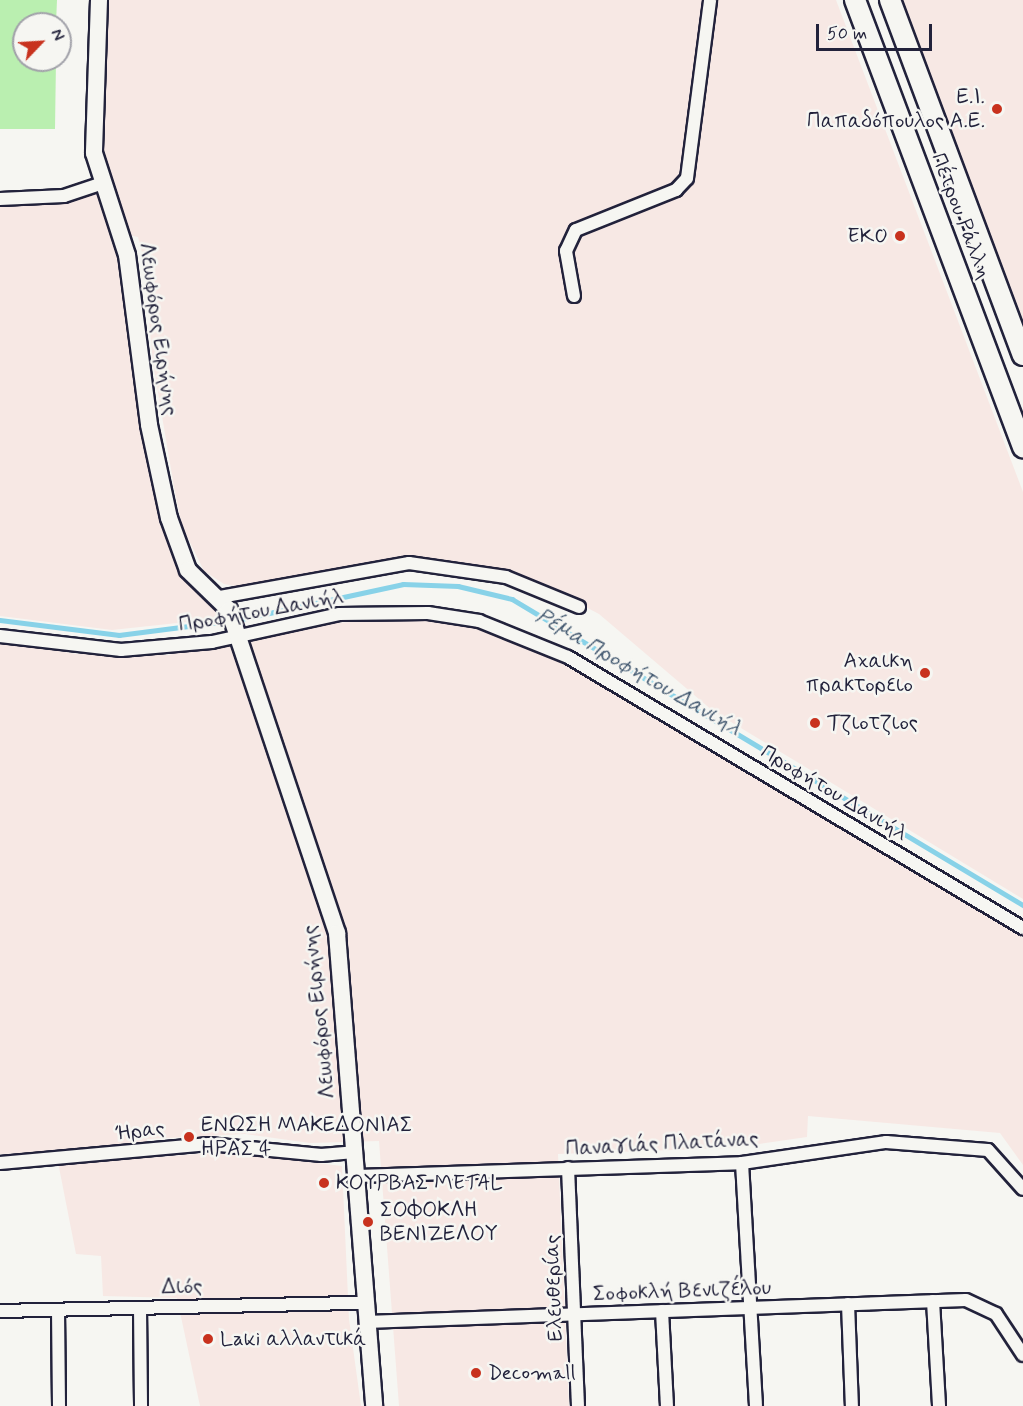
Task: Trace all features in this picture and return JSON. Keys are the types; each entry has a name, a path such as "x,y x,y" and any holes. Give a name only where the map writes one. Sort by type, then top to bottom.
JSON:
{"main road":[{"name":"Πέτρου Ράλλη","path":"855,0 1023,448"},
{"name":"Πέτρου Ράλλη","path":"890,0 1023,356"}],"street":[{"name":"Λεωφόρος Ειρήνης","path":"99,0 93,142 103,183 129,264 149,425 175,541 193,576 225,604 237,632 335,926 374,1406"},
{"path":"574,296 566,251 576,230 676,190 687,178 710,0"},
{"path":"0,199 64,196 103,183"},
{"path":"225,604 409,562 506,577 579,607"},
{"name":"Προφήτου Δανιήλ","path":"0,636 121,650 311,618 396,612 456,615 509,630 619,686 1023,928"},
{"name":"Παναγιάς Πλατάνας","path":"356,1176 742,1163 869,1143 959,1145 997,1156 1023,1189"},
{"name":"Ήρας","path":"0,1163 209,1144 321,1155 354,1152"},
{"path":"742,1163 756,1406"},
{"name":"Ελευθερίας","path":"568,1168 578,1406"},
{"name":"Σοφοκλή Βενιζέλου","path":"366,1322 966,1300 996,1314 1023,1355"},
{"path":"933,1301 939,1406"},
{"name":"Διός","path":"0,1311 364,1303"},
{"path":"848,1304 852,1406"},
{"path":"140,1308 141,1406"},
{"path":"58,1310 59,1406"},
{"path":"662,1311 668,1406"}],"shaded area":[{"path":"103,0 836,0 1023,492 1023,899 713,711 599,614 540,583 489,568 405,556 242,587 224,584 204,571 182,526 174,487 153,363 143,256 138,237 128,235 102,163"},
{"path":"898,0 1023,0 1023,331"},
{"path":"98,190 122,254 168,539 187,583 218,606 224,618 112,630 0,616 0,207 77,200"},
{"path":"425,618 503,634 564,662 1023,938 1023,1165 1000,1133 808,1116 807,1137 732,1148 558,1154 569,1406 399,1406 379,1141 310,1143 245,1134 147,1139 147,1158 224,1152 342,1166 349,1319 361,1406 200,1406 177,1298 103,1296 101,1256 76,1254 56,1152 0,1154 0,642 77,654 168,655 314,624"}],"green space":[{"path":"0,0 57,0 56,12 12,12 12,72 56,72 55,129 0,129"}],"waterway":[{"name":"Ρέμα Προφήτου Δανιήλ","path":"237,620 403,584 458,586 512,599 1023,905"},
{"name":"Ρέμα Προφήτου Δανιήλ","path":"0,620 119,635 229,621"}],"place":[{"name":"Ε.Ι. Παπαδόπουλος Α.Ε.","path":"997,109"},
{"name":"EKO","path":"900,236"},
{"name":"Αχαικη πρακτορειο","path":"925,673"},
{"name":"Τζιοτζιος","path":"815,723"},
{"name":"ΕΝΩΣΗ ΜΑΚΕΔΟΝΙΑΣ ΗΡΑΣ 4","path":"189,1137"},
{"name":"ΚΟΥΡΒΑΣ METAL","path":"324,1183"},
{"name":"ΣΟΦΟΚΛΗ ΒΕΝΙΖΕΛΟΥ","path":"368,1222"},
{"name":"Laki αλλαντικά","path":"208,1339"},
{"name":"Decomall","path":"476,1373"}]}
